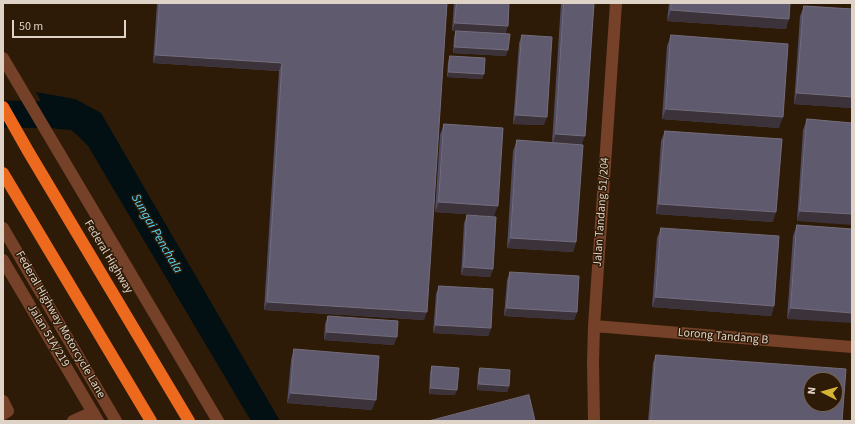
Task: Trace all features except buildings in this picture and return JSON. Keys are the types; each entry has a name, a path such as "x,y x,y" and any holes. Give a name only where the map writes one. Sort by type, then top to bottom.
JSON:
{"highway":[{"name":"Federal Highway","path":"3,107 189,421"},
{"path":"3,172 151,421"}],"street":[{"name":"Jalan Tandang 51/204","path":"594,421 594,326 616,3"},
{"path":"3,58 218,421"},
{"name":"Federal Highway Motorcycle Lane","path":"3,228 116,421"},
{"name":"Jalan 51A/219","path":"3,260 96,416 73,421"},
{"name":"Lorong Tandang B","path":"594,326 852,347"},
{"path":"3,401 8,411 3,414"}],"water":[{"path":"36,92 75,99 101,113 280,421 251,421 88,146 72,130 56,129"}],"waterway":[{"name":"Sungai Penchala","path":"3,114 73,115 83,122"}]}
